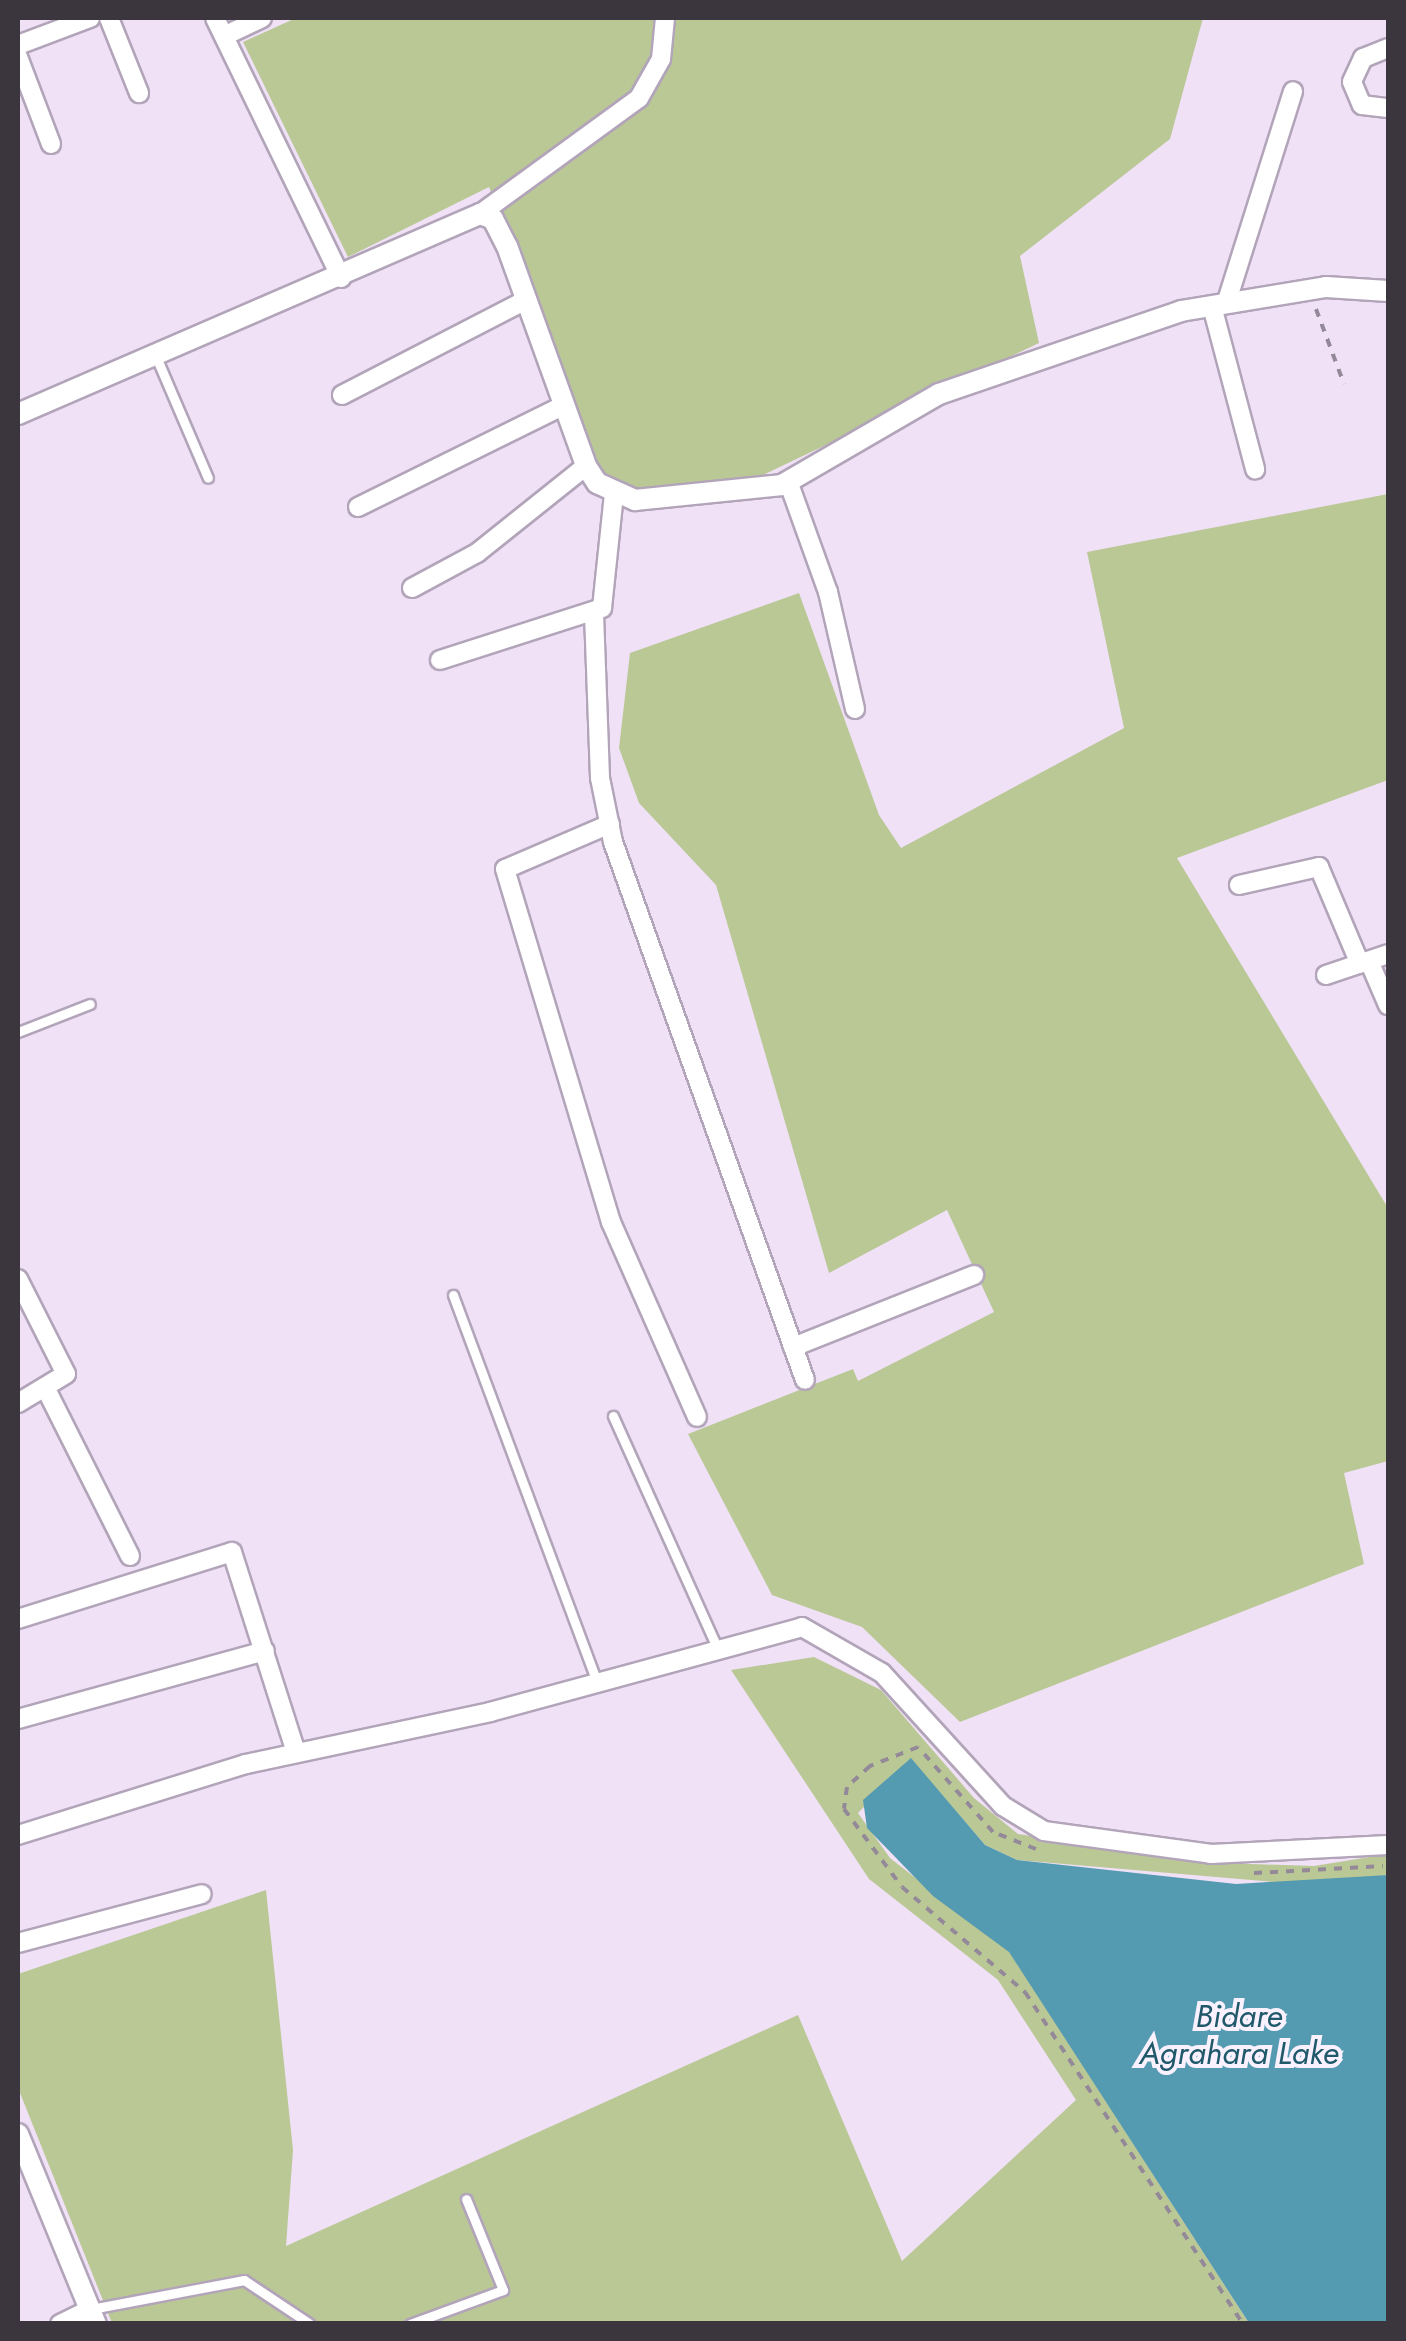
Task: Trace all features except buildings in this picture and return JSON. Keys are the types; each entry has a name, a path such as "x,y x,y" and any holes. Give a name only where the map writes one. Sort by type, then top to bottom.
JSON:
{"street":[{"path":"18,45 90,18"},
{"path":"109,18 138,94"},
{"path":"216,18 341,278"},
{"path":"224,36 262,18"},
{"path":"18,414 157,360 341,278 439,225 480,214 639,98 661,59 665,18"},
{"path":"1388,48 1363,58 1352,82 1362,106 1388,108"},
{"path":"18,57 51,144"},
{"path":"1254,469 1219,305 1293,91"},
{"path":"480,214 493,218 586,466 614,494 713,498 788,481 939,394 1219,305 1310,290 1388,291"},
{"path":"342,396 526,300"},
{"path":"358,507 564,405"},
{"path":"412,588 477,553 586,466"},
{"path":"788,481 828,592 855,709"},
{"path":"440,660 594,614 609,596 614,494"},
{"path":"594,614 610,824 805,1380"},
{"path":"610,824 505,869 611,1222 697,1417"},
{"path":"1239,885 1319,866 1388,1005"},
{"path":"1326,975 1388,954"},
{"path":"793,1347 974,1275"},
{"path":"18,1279 64,1364 62,1381 18,1403"},
{"path":"46,1389 130,1556"},
{"path":"18,1619 232,1552 296,1753"},
{"path":"18,1835 296,1753 597,1683 802,1627 882,1673 1003,1806 1044,1831 1211,1854 1388,1845"},
{"path":"18,1719 265,1652"},
{"path":"18,1943 202,1894"},
{"path":"18,2134 94,2316 60,2324"}],"lane":[{"path":"157,360 208,478"},
{"path":"18,1032 90,1004"},
{"path":"453,1295 597,1683"},
{"path":"613,1416 718,1650"},
{"path":"410,2324 503,2290 466,2199"},
{"path":"94,2316 244,2280 310,2324"}],"path":[{"path":"1310,290 1344,384"},
{"path":"1045,1850 994,1832 918,1747 870,1766 847,1788 844,1809 902,1887 1025,1992 1088,2100 1243,2324"},
{"path":"1237,1872 1312,1876 1388,1866"}],"green space":[{"path":"296,18 1203,18 1170,139 1020,256 1039,343 759,477 638,490 604,477 489,187 348,257 243,42"},
{"path":"1388,494 1388,780 1177,858 1388,1208 1388,1461 1344,1473 1364,1564 960,1722 862,1627 772,1595 688,1434 853,1369 858,1381 994,1312 947,1210 829,1273 716,885 639,803 619,748 630,653 799,593 879,815 901,848 1124,728 1087,552"},
{"path":"814,1657 881,1690 974,1798 1018,1834 1220,1863 1314,1866 1388,1854 1388,1875 1321,1886 1017,1860 985,1845 911,1759 858,1813 890,1858 1009,1951 1249,2323 112,2323 18,2088 18,1974 266,1890 293,2150 286,2246 798,2015 902,2261 1076,2100 998,1980 869,1879 731,1670"}],"water":[{"name":"Bidare Agrahara Lake","path":"911,1758 985,1845 1017,1860 1236,1884 1388,1875 1388,2323 1249,2323 1009,1952 933,1896 867,1828 863,1800"}]}
